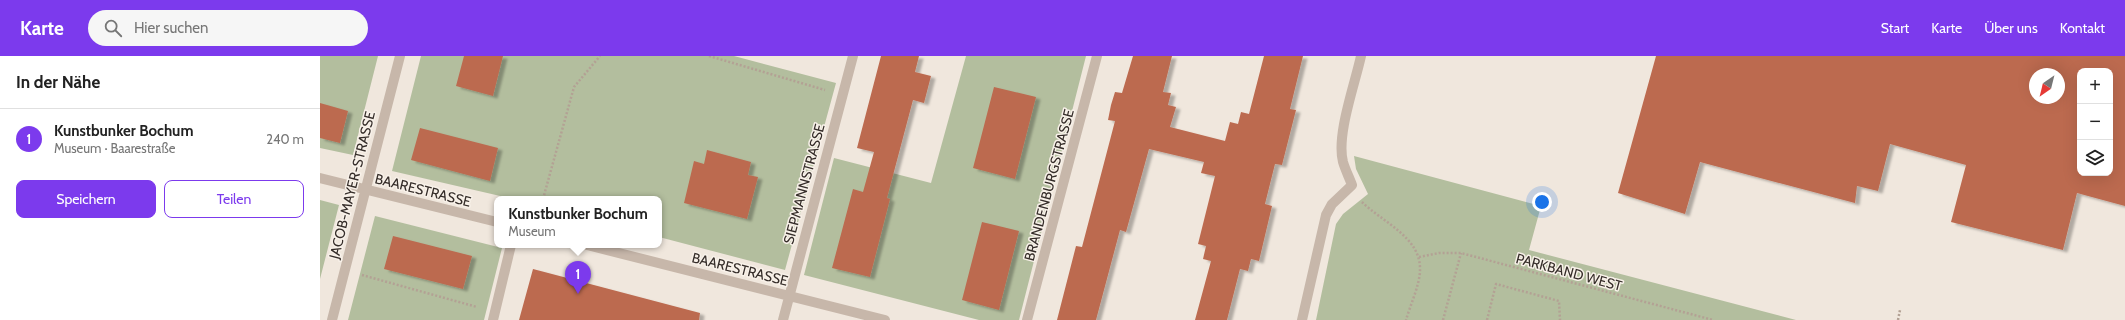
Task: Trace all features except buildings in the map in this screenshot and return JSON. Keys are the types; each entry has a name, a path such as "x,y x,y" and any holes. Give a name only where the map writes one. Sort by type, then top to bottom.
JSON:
{"street":[{"name":"JACOB-MAYER-STRASSE","path":"332,320 400,56"},
{"name":"SIEPMANNSTRASSE","path":"783,320 853,56"},
{"name":"BRANDENBURGSTRASSE","path":"1028,320 1096,56"},
{"path":"1302,320 1326,215 1332,204 1352,185 1343,161 1342,146 1344,129 1361,56"},
{"name":"BAARESTRASSE","path":"320,178 494,221"},
{"path":"494,316 510,248"},
{"name":"BAARESTRASSE","path":"599,248 885,320"}],"path":[{"path":"544,196 574,86 600,56"},
{"path":"709,56 842,96"},
{"path":"1352,185 1362,203 1411,243 1419,257 1420,270 1406,320"},
{"name":"PARKBAND WEST","path":"1419,257 1439,253 1461,253 1713,320"},
{"path":"1443,320 1461,253"},
{"path":"345,270 494,316"},
{"path":"1487,320 1496,284 1559,301 1560,320"},
{"path":"1898,320 1900,310"}],"green space":[{"path":"320,56 378,56 353,155 320,148"},
{"path":"421,56 734,56 836,83 785,270 662,238 662,196 500,196 392,171"},
{"path":"966,56 1086,56 1019,320 979,320 804,275 834,158 931,183"},
{"path":"1354,156 1541,206 1529,250 1796,320 1316,320 1336,224 1343,214 1368,194 1356,169"},
{"path":"320,200 339,205 320,279"},
{"path":"375,216 494,246 494,248 502,248 484,320 348,320"}],"place":[{"name":"Kunstbunker Bochum","path":"578,294"}]}
